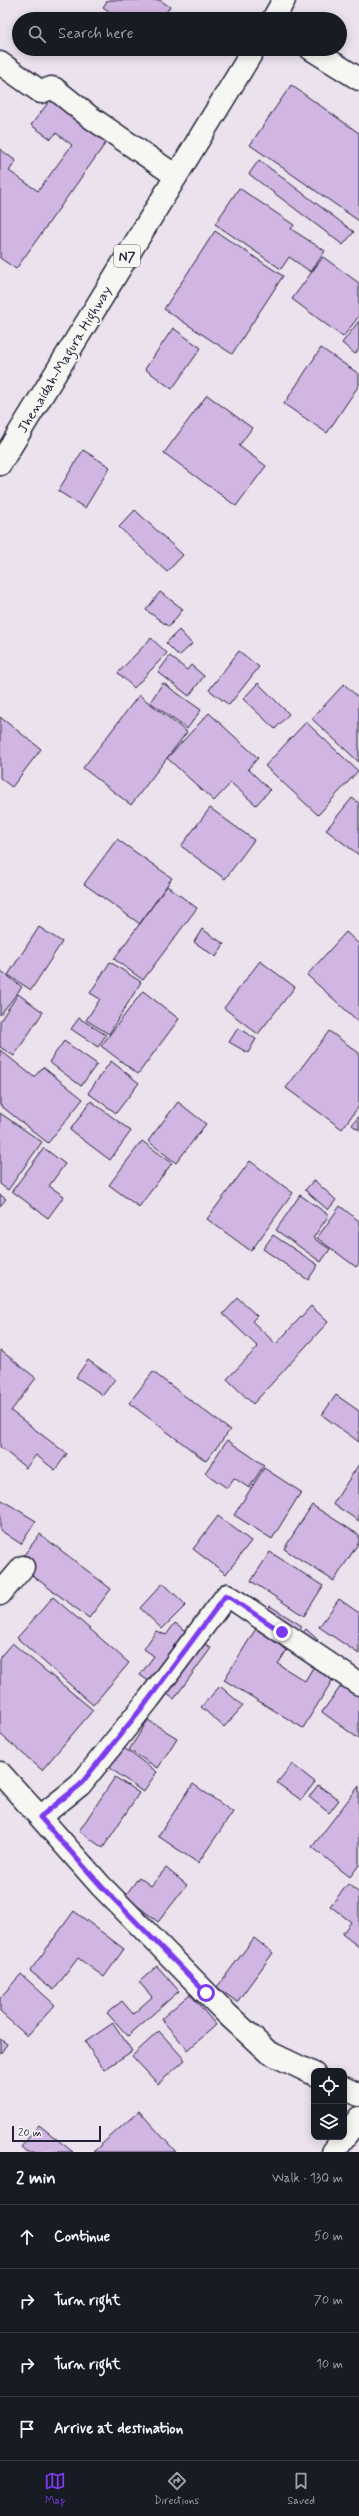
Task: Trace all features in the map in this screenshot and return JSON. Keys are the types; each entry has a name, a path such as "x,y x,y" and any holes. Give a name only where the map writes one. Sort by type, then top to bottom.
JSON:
{"main road":[{"path":"277,12 284,0"},
{"name":"Jhenaidah-Magura Highway","path":"0,464 250,56"},
{"path":"322,56 359,79"},
{"path":"0,63 41,92 51,88 55,89 90,117 176,176"},
{"path":"0,1594 23,1566"},
{"path":"40,1817 80,1785 149,1699 226,1595 359,1684"},
{"path":"0,1773 101,1886 227,2014 268,2052 311,2073"},
{"path":"347,2089 359,2095"},
{"path":"333,2152 359,2118"}],"building":[{"path":"108,0 160,0 170,7 166,12 110,12 103,7"},
{"path":"291,85 359,133 359,221 250,145"},
{"path":"55,94 110,137 16,269 0,258 0,149 16,161 9,171 38,191 72,145 56,133 51,139 31,125"},
{"path":"259,160 354,232 343,245 249,174"},
{"path":"239,188 294,225 291,229 325,251 311,272 289,257 281,269 215,224"},
{"path":"215,231 283,276 232,354 164,309"},
{"path":"323,257 359,283 359,316 343,337 292,299"},
{"path":"359,321 359,349 355,354 342,343"},
{"path":"173,328 201,348 172,389 145,369"},
{"path":"321,348 359,374 359,385 327,433 284,404"},
{"path":"207,395 252,428 239,446 266,466 236,506 164,453"},
{"path":"83,450 110,467 85,508 58,491"},
{"path":"135,510 183,555 167,572 119,527"},
{"path":"160,592 183,609 169,627 146,610"},
{"path":"179,630 192,644 179,656 166,643"},
{"path":"151,638 167,653 134,688 118,673"},
{"path":"239,651 259,667 229,705 209,690"},
{"path":"170,656 187,670 191,665 204,676 189,696 158,672"},
{"path":"163,683 201,710 187,729 150,702"},
{"path":"258,683 289,714 275,729 243,699"},
{"path":"344,684 359,698 359,762 312,719"},
{"path":"139,695 187,732 131,805 83,768"},
{"path":"209,713 258,758 248,769 270,790 256,805 231,783 214,801 167,758"},
{"path":"0,717 41,749 12,787 0,778"},
{"path":"306,722 358,771 318,815 265,766"},
{"path":"352,798 359,803 359,855 326,830"},
{"path":"210,808 254,840 225,879 181,846"},
{"path":"117,839 172,878 140,924 84,884"},
{"path":"167,886 197,908 143,980 114,959"},
{"path":"39,927 62,942 31,990 8,975"},
{"path":"202,929 224,944 216,957 194,942"},
{"path":"346,932 359,944 359,1022 307,975"},
{"path":"260,961 295,987 258,1034 224,1008"},
{"path":"110,962 141,982 109,1034 86,1020 100,999 90,993"},
{"path":"0,970 22,987 0,1015"},
{"path":"143,991 179,1019 138,1074 101,1046"},
{"path":"18,994 43,1012 14,1056 0,1047 0,1021"},
{"path":"79,1018 106,1035 98,1047 71,1029"},
{"path":"238,1028 256,1039 248,1053 229,1042"},
{"path":"329,1031 359,1053 359,1106 342,1129 286,1088"},
{"path":"64,1041 97,1064 81,1086 49,1062"},
{"path":"0,1050 34,1077 43,1067 83,1099 48,1143 0,1105"},
{"path":"111,1061 139,1083 116,1113 88,1093"},
{"path":"91,1101 131,1131 110,1160 70,1130"},
{"path":"178,1102 206,1124 176,1163 148,1141"},
{"path":"0,1113 42,1142 8,1190 0,1184"},
{"path":"359,1116 359,1130 352,1125"},
{"path":"142,1141 172,1163 139,1207 109,1185"},
{"path":"44,1148 65,1164 49,1186 64,1196 48,1218 12,1191"},
{"path":"250,1161 293,1193 251,1251 207,1219"},
{"path":"314,1180 336,1200 328,1210 305,1190"},
{"path":"0,1195 6,1199 0,1206"},
{"path":"300,1195 329,1215 313,1238 330,1249 321,1262 276,1230"},
{"path":"340,1206 359,1221 359,1263 356,1267 317,1238"},
{"path":"273,1235 318,1265 308,1280 263,1249"},
{"path":"238,1298 257,1316 252,1321 276,1344 311,1306 328,1322 253,1404 227,1379 258,1347 223,1314"},
{"path":"0,1350 36,1378 11,1411 67,1454 55,1470 36,1455 26,1468 0,1447"},
{"path":"88,1360 115,1379 103,1395 76,1377"},
{"path":"153,1372 230,1430 206,1461 129,1403"},
{"path":"336,1395 359,1411 359,1442 322,1415"},
{"path":"227,1440 264,1465 249,1488 234,1478 227,1488 205,1473"},
{"path":"359,1464 359,1521 333,1504"},
{"path":"264,1468 301,1492 272,1539 234,1515"},
{"path":"0,1499 36,1521 21,1544 0,1530"},
{"path":"312,1505 359,1535 359,1542 334,1581 284,1549"},
{"path":"218,1516 251,1541 226,1574 193,1549"},
{"path":"40,1534 111,1589 89,1618 17,1564"},
{"path":"270,1552 323,1586 304,1616 251,1581"},
{"path":"163,1583 186,1605 162,1629 140,1608"},
{"path":"53,1597 129,1663 93,1705 17,1638"},
{"path":"339,1599 359,1613 359,1654 319,1627"},
{"path":"270,1606 302,1626 278,1664 305,1681 318,1659 338,1671 303,1728 224,1680"},
{"path":"175,1623 211,1648 174,1699 140,1675 154,1656 144,1649 156,1631 166,1635"},
{"path":"306,1629 318,1640 309,1650 297,1639"},
{"path":"12,1643 93,1710 42,1770 0,1734 0,1657"},
{"path":"355,1667 359,1670 359,1739 322,1712"},
{"path":"220,1686 243,1706 224,1727 201,1707"},
{"path":"148,1720 177,1738 158,1768 129,1750"},
{"path":"113,1740 157,1772 143,1792 99,1760"},
{"path":"292,1764 315,1782 301,1800 277,1783"},
{"path":"115,1777 139,1793 103,1848 79,1831"},
{"path":"193,1784 233,1812 198,1863 158,1836"},
{"path":"318,1785 339,1800 329,1813 309,1797"},
{"path":"359,1786 359,1865 350,1877 312,1847"},
{"path":"166,1868 187,1885 158,1922 125,1896 139,1877 151,1886"},
{"path":"348,1884 359,1893 359,1947 342,1934 351,1922 330,1906"},
{"path":"74,1911 124,1949 104,1977 78,1958 54,1990 30,1971"},
{"path":"254,1938 273,1953 237,2002 217,1987"},
{"path":"157,1966 179,1991 128,2036 107,2013 122,2001 133,2014 152,1997 139,1982"},
{"path":"21,1974 55,2005 27,2036 0,2012 0,1998"},
{"path":"190,1994 216,2025 188,2050 161,2019"},
{"path":"113,2023 132,2051 104,2070 85,2042"},
{"path":"159,2031 185,2060 158,2084 132,2056"},
{"path":"0,2039 7,2044 0,2054"},
{"path":"139,2111 176,2152 93,2152"},
{"path":"39,2125 73,2152 27,2152 21,2147"}],"route":[{"path":"206,1993 101,1886 87,1868 40,1817 80,1785 149,1699 226,1595 230,1596 282,1632"}]}
